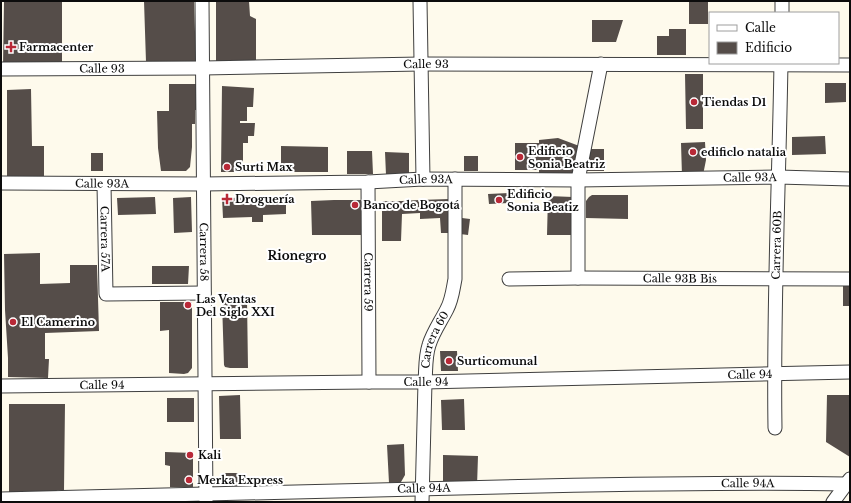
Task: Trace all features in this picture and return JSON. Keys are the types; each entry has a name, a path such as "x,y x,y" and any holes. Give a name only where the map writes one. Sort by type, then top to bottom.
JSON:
{"street":[{"name":"Carrera 58","path":"202,1 206,497"},
{"path":"420,1 423,179"},
{"path":"782,1 782,12"},
{"name":"Calle 93","path":"1,69 203,68 421,64 850,65"},
{"path":"578,278 578,180 601,64"},
{"name":"Carrera 60B","path":"775,428 774,373 781,64"},
{"name":"Calle 93A","path":"1,183 203,184 368,182 423,179 578,180 778,177 850,178"},
{"name":"Carrera 60","path":"422,502 426,363 429,345 436,328 448,308 453,294 455,279 456,179"},
{"name":"Carrera 59","path":"368,182 369,382"},
{"name":"Carrera 57A","path":"104,184 106,294 204,293"},
{"name":"Calle 93B Bis","path":"509,279 850,279"},
{"name":"Calle 94","path":"1,386 425,382 850,372"},
{"path":"833,502 848,481"},
{"name":"Calle 94A","path":"1,499 206,497 422,488 848,481"}],"building":[{"path":"4,1 62,1 62,66 3,66"},
{"path":"144,1 194,1 196,63 146,62"},
{"path":"216,1 249,1 250,16 256,19 256,65 216,65"},
{"path":"689,1 708,1 708,24 689,24"},
{"path":"592,20 623,20 616,42 592,42"},
{"path":"669,29 686,29 686,55 657,55 657,36 669,36"},
{"name":"Tiendas D1","path":"685,74 703,74 703,129 686,129"},
{"path":"825,83 846,83 846,102 825,103"},
{"path":"169,84 199,84 200,110 195,110 195,124 192,124 190,167 186,171 161,171 158,148 157,111 169,111"},
{"path":"222,86 254,88 253,107 247,107 247,121 240,121 240,123 255,123 254,136 248,136 248,143 243,143 243,172 221,172"},
{"path":"31,89 32,146 44,146 44,176 7,176 7,90"},
{"path":"825,136 826,154 792,155 792,137"},
{"path":"558,138 582,147 574,175 539,173 539,170 515,170 515,143 539,143 539,140"},
{"name":"edificlo natalia","path":"705,142 706,160 703,175 682,176 681,143"},
{"path":"281,146 328,147 328,172 281,172"},
{"path":"587,149 604,149 604,171 587,171"},
{"path":"347,151 372,151 373,174 347,174"},
{"path":"385,152 409,153 409,174 386,175"},
{"path":"91,153 103,153 103,171 91,171"},
{"path":"464,156 478,156 478,171 464,171"},
{"name":"Edificio Sonia Beatiz","path":"509,193 509,203 489,204 488,194"},
{"path":"592,195 628,195 628,219 586,218 586,201"},
{"path":"548,196 573,197 573,235 547,235"},
{"path":"155,197 156,214 118,215 117,198"},
{"path":"191,197 192,232 174,233 173,198"},
{"path":"286,197 286,214 263,215 263,222 252,222 252,217 223,218 222,198"},
{"path":"449,199 453,233 441,233 440,218 420,219 420,213 402,214 401,241 382,241 382,201"},
{"path":"361,200 361,235 312,235 311,201"},
{"path":"462,218 470,219 468,235 460,234"},
{"path":"40,253 40,284 70,283 70,265 97,265 99,331 45,333 45,359 49,359 48,378 8,377 4,254"},
{"path":"152,266 189,266 188,284 152,284"},
{"path":"843,286 850,286 850,306 843,306"},
{"path":"247,300 248,368 225,367 222,301"},
{"path":"160,302 192,302 192,368 188,373 169,373 169,330 160,331"},
{"name":"Surticomunal","path":"440,351 457,351 458,371 441,371"},
{"path":"240,395 241,439 220,439 219,396"},
{"path":"827,395 850,395 850,457 826,442"},
{"path":"167,398 194,398 194,422 167,422"},
{"path":"464,399 465,430 442,430 441,400"},
{"path":"9,404 65,404 64,490 58,490 53,493 9,493"},
{"path":"404,444 405,475 401,482 389,483 387,445"},
{"path":"165,452 193,453 193,487 170,487 170,466 165,465"},
{"path":"443,455 478,456 477,486 443,485"},
{"path":"224,473 243,473 243,486 229,486 224,482"}],"place":[{"name":"Farmacenter","path":"11,47"},
{"name":"Tiendas D1","path":"694,102"},
{"name":"edificlo natalia","path":"693,152"},
{"name":"Edificio Sonia Beatriz","path":"520,157"},
{"name":"Surti Max","path":"227,167"},
{"name":"Droguería","path":"227,199"},
{"name":"Edificio Sonia Beatiz","path":"499,200"},
{"name":"Banco de Bogotá","path":"355,205"},
{"name":"Las Ventas Del Siglo XXI","path":"188,305"},
{"name":"El Camerino","path":"13,322"},
{"name":"Surticomunal","path":"449,361"},
{"name":"Kali","path":"190,455"},
{"name":"Merka Express","path":"189,480"}],"district":[{"name":"Rionegro","path":"297,255"}]}
